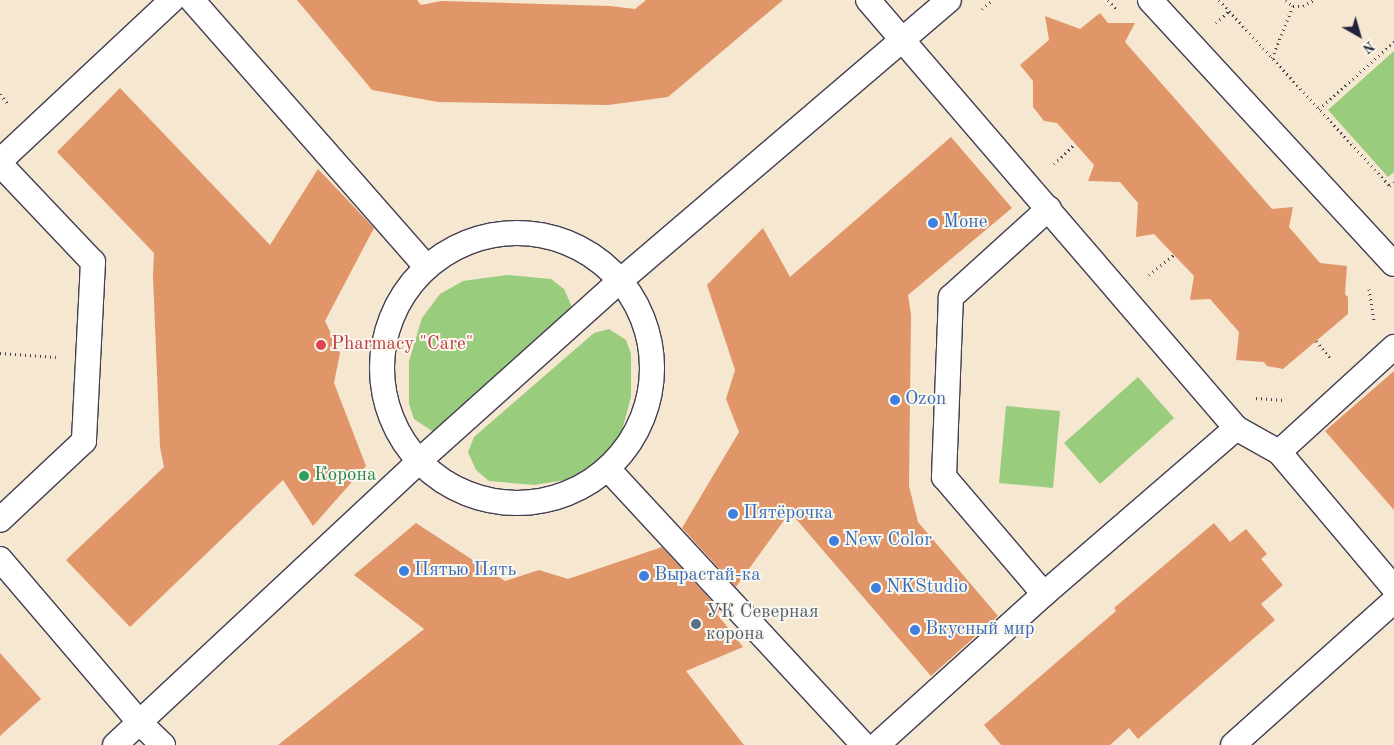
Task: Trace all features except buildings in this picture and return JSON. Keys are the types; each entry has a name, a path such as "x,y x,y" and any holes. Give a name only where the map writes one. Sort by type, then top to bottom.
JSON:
{"lane":[{"path":"0,520 84,442 93,262 0,162 172,0"},
{"path":"192,0 426,266"},
{"path":"868,0 1049,208 1236,428 1280,452 1394,588"},
{"path":"115,745 418,462 621,280 949,0"},
{"path":"1150,0 1394,264"},
{"path":"1044,594 944,477 951,297 1049,208"},
{"path":"505,232 548,235 588,252 621,280 643,316 652,364 649,398 634,436 608,468 573,492 533,503 491,502 451,487 418,462 393,426 381,384 384,341 399,300 426,266 463,243 505,232"},
{"path":"1280,452 1394,347"},
{"path":"877,745 1044,594 1236,428"},
{"path":"608,468 864,745"},
{"path":"0,559 140,723 163,745"},
{"path":"1233,745 1394,601"}],"path":[{"path":"1108,0 1121,15"},
{"path":"1219,0 1390,186 1394,182"},
{"path":"1286,0 1293,6 1303,6 1314,0"},
{"path":"1272,58 1293,6"},
{"path":"1319,109 1394,42"},
{"path":"1363,282 1369,289 1375,319 1368,326"},
{"path":"1316,341 1332,359"},
{"path":"1325,365 1339,352"},
{"path":"0,353 89,359"},
{"path":"1252,398 1285,400 1292,395"}],"green space":[{"path":"1394,51 1394,172 1388,177 1328,110"},
{"path":"507,275 551,279 564,289 572,307 567,322 446,427 432,431 414,419 409,404 409,361 422,318 440,294 463,281"},
{"path":"609,329 626,340 631,354 631,397 619,442 600,465 577,478 534,485 489,481 476,470 468,452 474,437 594,333"},
{"path":"1138,377 1174,418 1100,484 1064,443"},
{"path":"1006,406 1060,411 1053,488 999,483"}],"place":[{"name":"Моне","path":"933,223"},
{"name":"Pharmacy \"Care\"","path":"321,345"},
{"name":"Ozon","path":"895,400"},
{"name":"Корона","path":"304,476"},
{"name":"Пятёрочка","path":"733,514"},
{"name":"New Color","path":"834,541"},
{"name":"Пятью Пять","path":"404,571"},
{"name":"Вырастай-ка","path":"644,576"},
{"name":"NKStudio","path":"876,588"},
{"name":"УК Северная корона","path":"696,624"},
{"name":"Вкусный мир","path":"915,630"}]}
